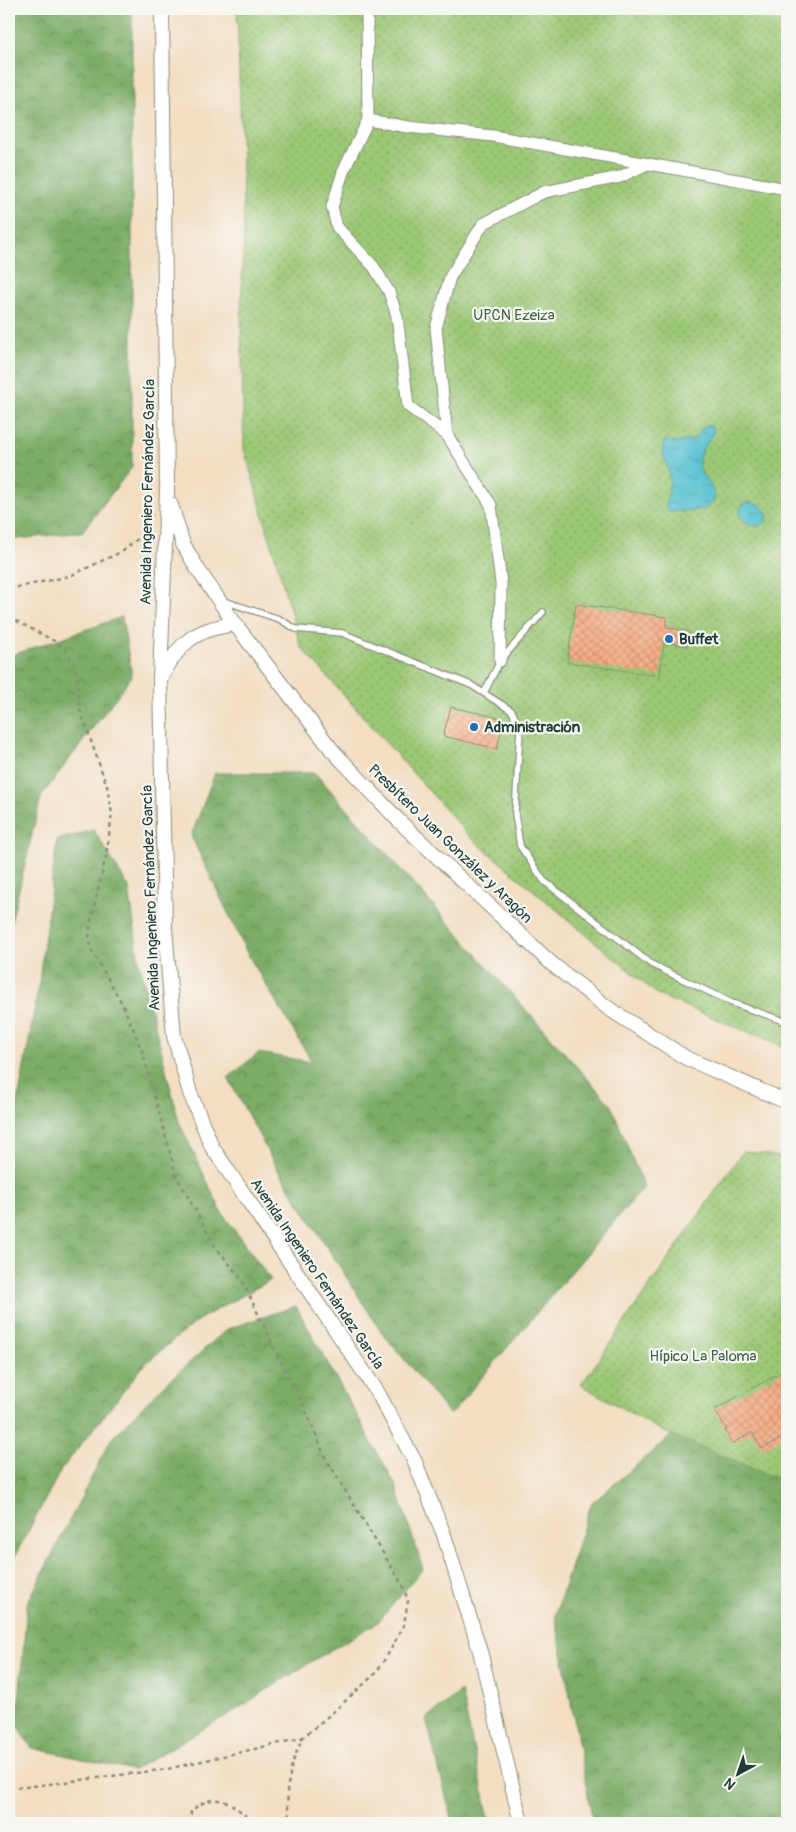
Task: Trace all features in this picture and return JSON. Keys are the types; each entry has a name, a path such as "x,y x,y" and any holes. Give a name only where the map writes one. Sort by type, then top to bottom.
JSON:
{"street":[{"name":"Avenida Ingeniero Fernández García","path":"162,9 167,490 160,678 166,928 174,1036 190,1093 212,1147 378,1394 415,1462 444,1534 480,1651 521,1823"},
{"path":"367,9 368,120 343,172 332,207 337,227 374,267 389,292 397,316 408,406 447,435 491,504 501,583 500,661"},
{"path":"368,120 408,127 493,136 787,189"},
{"path":"447,435 436,328 450,277 483,224 544,192 620,177 647,164"},
{"name":"Presbítero Juan González y Aragón","path":"167,490 183,544 235,624 332,750 400,822 552,964 608,1008 686,1058 787,1102"},
{"path":"160,678 172,656 191,638 214,627 235,624"}],"lane":[{"path":"218,599 279,619 296,629 342,633 471,685 512,711 520,730 514,814 518,838 520,846 544,881 651,964 732,1003 787,1021"},
{"path":"484,693 500,661 543,612"}],"path":[{"path":"9,589 70,576 123,551 140,537 153,514"},
{"path":"9,617 56,642 66,651 76,667 80,710 107,786 112,814 106,856 90,920 89,938 92,951 123,1005 143,1053 176,1175 215,1246 242,1280 302,1402 325,1457 403,1586 408,1601 404,1624 376,1673 302,1738 167,1769 26,1787 9,1787"},
{"path":"9,792 9,848"},
{"path":"289,1823 287,1790 292,1764 302,1738"},
{"path":"190,1823 191,1811 202,1801 224,1800 236,1806 253,1823"}],"green space":[{"path":"9,9 132,9 132,467 82,532 9,540"},
{"name":"UPCN Ezeiza","path":"237,9 787,9 787,1048 658,995 470,837 301,647 244,449 241,311 244,234"},
{"path":"122,617 132,676 41,797 9,931 9,656"},
{"path":"215,773 315,773 611,1105 644,1187 450,1415 380,1330 276,1167 228,1078 258,1053 312,1062 247,953 191,836"},
{"path":"94,830 129,888 139,961 179,1122 222,1213 271,1280 198,1320 145,1364 61,1470 9,1567 9,1150 38,990 57,840"},
{"name":"Hípico La Paloma","path":"743,1151 787,1158 787,1481 662,1431 581,1385"},
{"path":"296,1306 396,1486 423,1569 378,1622 309,1663 241,1707 133,1770 32,1748 17,1725 27,1604 111,1439 164,1385 227,1329"},
{"path":"675,1432 787,1473 787,1823 593,1823 555,1615 591,1504"},
{"path":"461,1691 490,1823 453,1823 426,1719"}],"water":[{"path":"707,425 711,426 714,430 700,455 699,466 700,471 713,491 714,501 706,509 669,512 666,509 669,478 663,453 665,440 677,443 694,439 701,429"},
{"path":"749,502 760,505 767,513 767,521 764,524 756,526 749,524 740,516 744,503"}],"building":[{"name":"Buffet","path":"576,604 667,617 666,627 690,632 687,646 664,642 660,676 567,662"},
{"name":"Administración","path":"451,707 504,719 497,749 443,736"},
{"path":"787,1369 787,1435 762,1449 752,1432 732,1444 725,1430 727,1429 714,1410"}],"place":[{"name":"Buffet","path":"669,639"},
{"name":"Administración","path":"474,727"}]}
